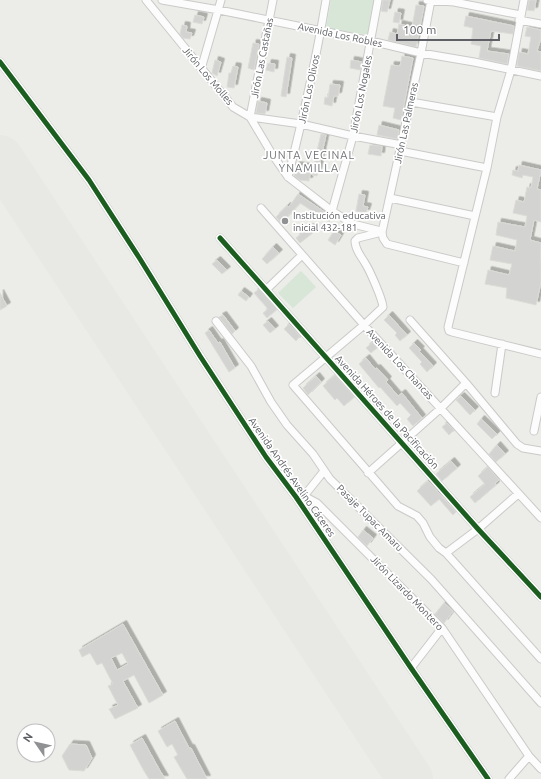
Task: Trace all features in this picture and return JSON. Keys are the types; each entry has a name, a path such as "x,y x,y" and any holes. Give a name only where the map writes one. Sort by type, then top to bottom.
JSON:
{"street":[{"name":"Jirón Los Molles","path":"146,0 233,107 250,117 272,154 288,177 332,211 353,224 382,232"},
{"name":"Avenida Los Robles","path":"162,0 219,10 371,41 421,53 541,76"},
{"path":"201,69 221,0"},
{"name":"Jirón Las Castañas","path":"250,117 273,0"},
{"name":"Jirón Los Olivos","path":"288,177 321,31 326,0"},
{"name":"Jirón Los Nogales","path":"332,211 353,136 378,0"},
{"path":"430,0 454,2 520,17 541,24"},
{"name":"Jirón Las Palmeras","path":"382,232 411,102 430,0"},
{"path":"524,0 511,70 497,117 488,168 448,327 452,332 541,354"},
{"name":"Avenida Andrés Avelino Cáceres","path":"0,62 89,180 266,457 300,497 411,668 488,779"},
{"path":"411,102 497,117"},
{"path":"250,117 301,124 488,168"},
{"path":"390,198 475,216"},
{"name":"Avenida Los Chancas","path":"261,208 364,325 541,518"},
{"path":"464,263 387,244 383,238 382,232 358,238 355,241 356,249 366,264 382,303 382,307 364,325 293,386 398,506 417,516 439,548 446,553 541,659"},
{"name":"Avenida Héroes de la Pacificación","path":"220,238 478,529 541,597"},
{"path":"266,289 302,255"},
{"path":"410,320 466,383 517,444 523,448 541,451"},
{"name":"Pasaje Tupac Amaru","path":"216,321 251,366 287,426 313,454 324,472 431,579 541,702"},
{"path":"495,392 502,344"},
{"path":"368,473 441,408 466,383"},
{"path":"534,431 541,397"},
{"path":"300,497 324,472"},
{"path":"446,553 478,529 518,494"},
{"name":"Jirón Lizardo Montero","path":"300,497 320,506 442,628 529,756 541,769"},
{"path":"411,668 442,628"},
{"path":"509,779 529,756"}],"green space":[{"path":"331,0 374,0 368,35 326,28"},
{"path":"301,271 316,287 293,308 278,293"}],"building":[{"path":"383,0 390,0 387,12 381,11"},
{"path":"529,0 536,0 534,11 527,10"},
{"path":"416,5 424,6 416,47 388,40 390,32 397,34 399,24 412,27"},
{"path":"395,12 401,13 399,23 393,22"},
{"path":"195,15 204,17 202,24 193,22"},
{"path":"466,16 514,26 513,34 491,31 487,51 509,54 507,64 479,58 481,46 471,44 473,28 464,26"},
{"path":"182,25 187,26 186,32 192,33 190,39 183,38 180,34"},
{"path":"527,27 541,30 541,38 537,51 541,52 541,71 517,66 519,52 528,54 531,37 525,36"},
{"path":"253,43 259,44 254,70 248,68"},
{"path":"402,56 413,58 401,120 393,118 395,108 383,106 391,65 400,66"},
{"path":"287,57 292,58 286,97 281,96"},
{"path":"215,60 221,62 217,76 212,73"},
{"path":"351,60 362,62 360,70 350,68"},
{"path":"268,63 275,64 274,72 266,70"},
{"path":"233,66 238,67 234,88 227,87 229,73 231,73"},
{"path":"330,84 340,85 338,96 334,96 332,106 324,104 325,97 328,98"},
{"path":"258,101 267,103 265,114 256,113"},
{"path":"379,125 399,130 397,139 377,135"},
{"path":"321,134 326,135 317,176 310,174 309,181 300,180 294,176 296,165 313,168"},
{"path":"370,145 382,146 381,156 368,154"},
{"path":"519,165 541,170 537,189 541,190 541,222 534,220 530,240 541,243 541,282 536,305 506,298 507,288 485,284 488,270 509,275 512,264 490,260 493,246 515,251 517,240 496,235 498,222 525,227 527,216 513,213 516,200 524,202 527,187 531,188 533,177 523,175 522,178 512,175 513,170 518,171"},
{"path":"298,194 332,217 329,222 300,203 281,223 276,217 287,206 289,207"},
{"path":"359,194 365,195 363,206 368,207 366,213 356,211"},
{"path":"310,227 314,232 300,243 296,238"},
{"path":"334,231 341,235 335,245 328,240"},
{"path":"273,247 279,253 267,264 262,259"},
{"path":"217,260 227,270 222,274 212,264"},
{"path":"259,289 277,309 267,318 263,313 268,309 254,293"},
{"path":"241,291 249,297 246,301 238,295"},
{"path":"0,293 7,306 0,310"},
{"path":"223,315 235,331 232,334 219,317"},
{"path":"389,315 407,335 400,341 395,335 397,333 384,320"},
{"path":"268,321 275,329 270,333 263,325"},
{"path":"289,324 300,336 296,341 284,329"},
{"path":"209,330 218,343 220,342 235,368 229,372 205,333"},
{"path":"373,342 378,347 371,353 366,348"},
{"path":"414,343 421,350 419,351 433,366 427,372 420,364 422,362 409,348"},
{"path":"366,358 375,369 377,368 388,380 386,382 398,396 402,393 422,418 413,426 407,419 411,415 400,403 397,406 380,387 379,388 359,364"},
{"path":"335,375 354,397 344,406 337,398 335,400 323,386"},
{"path":"316,376 321,382 308,395 303,388"},
{"path":"461,396 475,410 470,415 456,400"},
{"path":"481,419 497,434 492,439 477,424"},
{"path":"447,423 454,430 449,435 442,427"},
{"path":"497,445 505,454 496,462 489,454"},
{"path":"451,461 457,468 442,481 436,474"},
{"path":"488,467 499,480 495,483 496,485 475,503 470,497 485,484 478,476"},
{"path":"428,481 456,512 453,515 439,499 431,506 417,491"},
{"path":"363,530 373,538 367,546 358,537"},
{"path":"444,603 453,611 444,623 435,614"},
{"path":"123,624 163,695 149,703 134,675 123,681 138,708 115,719 109,709 118,705 108,686 113,684 102,663 97,665 90,653 82,657 79,650","holes":["122,653 128,664 117,670 111,658"]},
{"path":"175,721 207,779 187,779 174,757 178,755 172,744 167,747 158,731"},
{"path":"142,738 165,779 149,779 144,771 130,745"},
{"path":"70,744 86,745 92,758 84,771 69,770 62,756"}],"runway":[{"path":"0,158 410,779"}],"cycle path":[{"path":"0,62 89,180 200,356 266,457 296,497 488,779"},
{"path":"220,238 478,529 541,597"}],"place":[{"name":"Institución educativa inicial 432-181","path":"285,221"}],"district":[{"name":"JUNTA VECINAL YNAMILLA","path":"309,161"}]}
